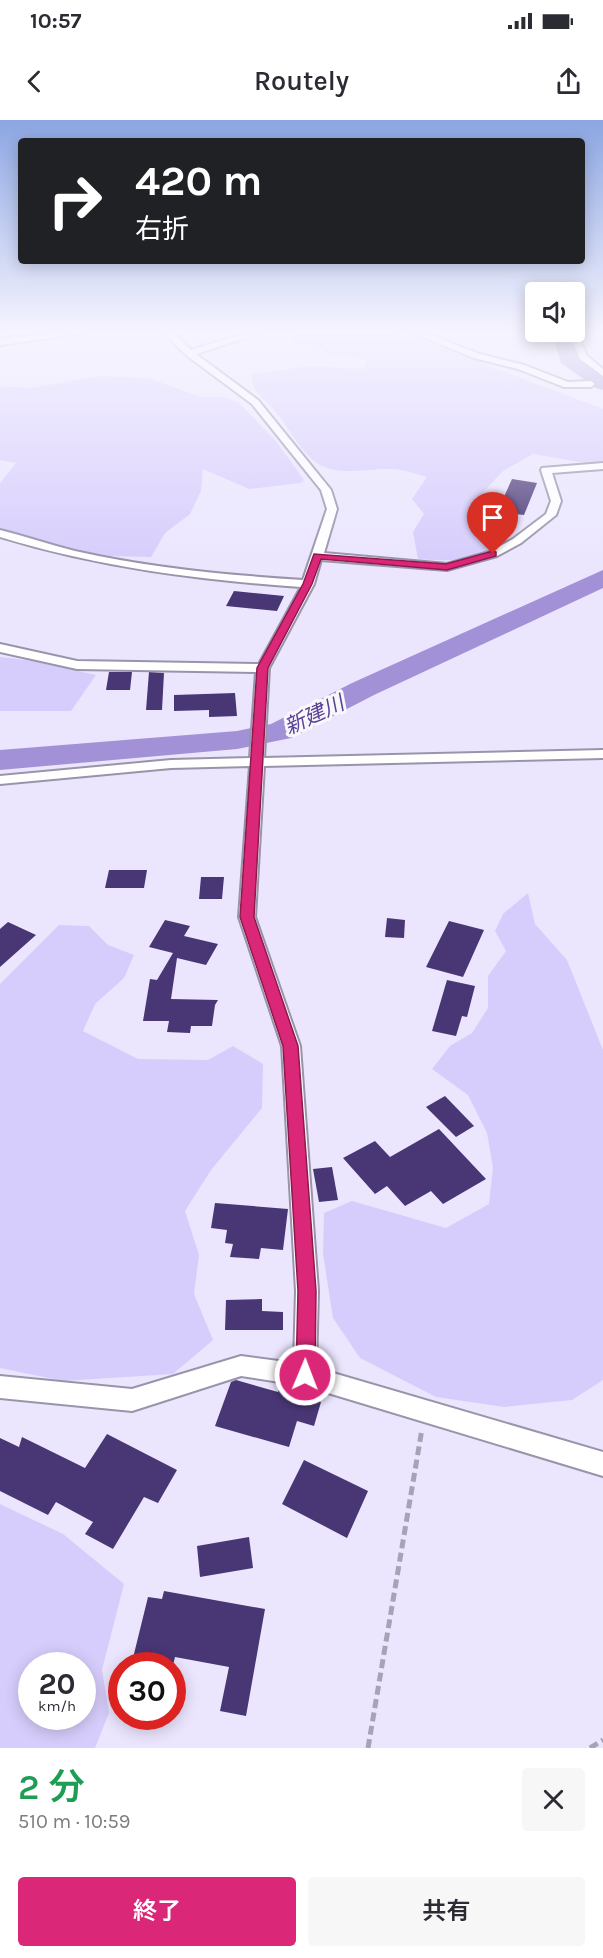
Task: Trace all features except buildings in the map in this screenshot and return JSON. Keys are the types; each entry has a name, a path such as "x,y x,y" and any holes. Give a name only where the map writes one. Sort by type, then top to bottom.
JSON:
{"street":[{"path":"261,409 326,490 332,509 308,584 263,668 258,714 247,917 291,1046 307,1291 305,1375"},
{"path":"317,556 447,567 493,554 517,541 550,516 555,501 546,470 603,466"},
{"path":"0,532 42,546 148,568 308,584"},
{"path":"0,648 31,653 76,665 263,668"},
{"path":"0,780 256,758 603,754"},
{"path":"0,1387 132,1400 241,1366 305,1375 603,1464"}],"path":[{"path":"368,1748 426,1411"},
{"path":"590,1748 603,1740"}],"shaded area":[{"path":"0,409 245,409 276,441 304,480 301,483 249,489 203,469 201,491 190,514 165,533 151,557 108,556 51,544 0,529 0,483 16,463 0,460"},
{"path":"273,409 603,409 603,464 597,465 533,454 503,471 474,502 480,518 506,528 491,548 480,554 456,559 418,559 413,532 424,514 412,499 427,477 396,469 338,471 322,466 308,455"},
{"path":"0,657 34,661 96,675 71,711 0,711"},
{"path":"528,893 535,924 567,960 603,1050 603,1380 572,1400 504,1407 436,1397 360,1358 333,1318 323,1254 324,1213 352,1201 446,1228 489,1204 493,1168 487,1133 468,1095 432,1069 450,1046 472,1033 488,1008 488,976 506,951 495,931 503,914"},
{"path":"59,925 89,926 108,945 134,955 124,978 95,1004 83,1031 138,1059 208,1060 233,1046 263,1064 262,1108 211,1170 185,1211 199,1255 194,1294 213,1340 173,1374 63,1381 0,1368 0,984"},
{"path":"0,1504 63,1534 124,1584 102,1670 108,1716 95,1748 0,1748"}],"waterway":[{"name":"新建川","path":"0,760 237,740 280,731 363,689 603,578"}],"route":[{"path":"305,1375 307,1291 291,1046 247,917 258,714 263,668 308,584 317,556 447,567 493,554"}]}
